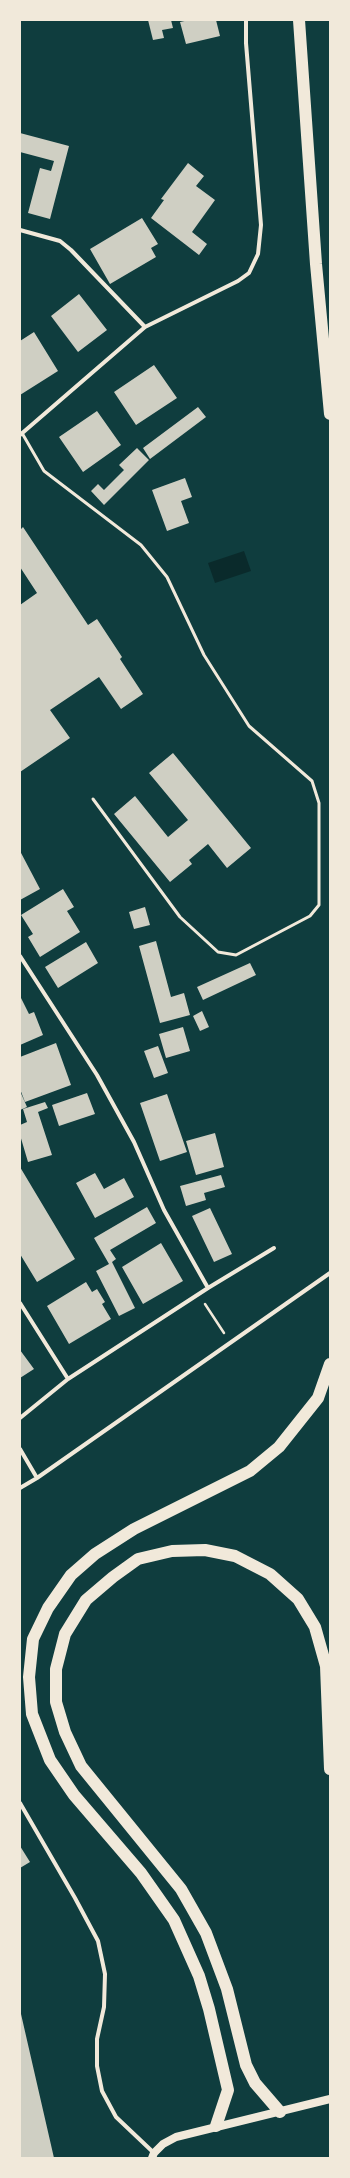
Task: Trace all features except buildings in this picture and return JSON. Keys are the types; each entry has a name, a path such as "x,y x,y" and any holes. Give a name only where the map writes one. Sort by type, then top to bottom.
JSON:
{"highway":[{"path":"298,20 316,264 330,414"},
{"path":"216,2126 228,2090 211,2016 199,1976 174,1920 141,1873 74,1795 50,1760 32,1714 29,1677 33,1639 48,1608 71,1575 95,1554 134,1529 250,1471 279,1447 318,1398 330,1364"},
{"path":"280,2112 255,2083 246,2065 227,1989 206,1933 181,1889 81,1766 65,1732 56,1702 56,1669 65,1634 86,1600 113,1577 138,1559 172,1551 205,1550 235,1556 270,1574 298,1599 315,1627 326,1666 330,1768"}],"main road":[{"path":"153,2156 164,2144 176,2138 216,2126 330,2099"}],"street":[{"path":"21,434 145,327 238,281 249,273 258,254 261,225 246,42 246,20"},
{"path":"20,230 60,241 71,250 145,327"},
{"path":"20,956 97,1075 134,1142 164,1210 208,1288"},
{"path":"20,1418 68,1380 208,1288 274,1248"},
{"path":"20,1488 38,1478 330,1273"},
{"path":"20,1303 68,1380"},
{"path":"20,1449 38,1478"},
{"path":"20,1802 98,1941 105,1974 104,2007 98,2039 97,2066 102,2092 116,2117 153,2156"}],"lane":[{"path":"21,434 44,472 141,545 167,577 204,654 249,726 312,782 319,803 318,905 310,916 236,955 218,952 180,917 93,799"}],"path":[{"path":"199,1294 230,1342"}],"water":[{"path":"244,551 251,571 215,583 208,563"}]}
